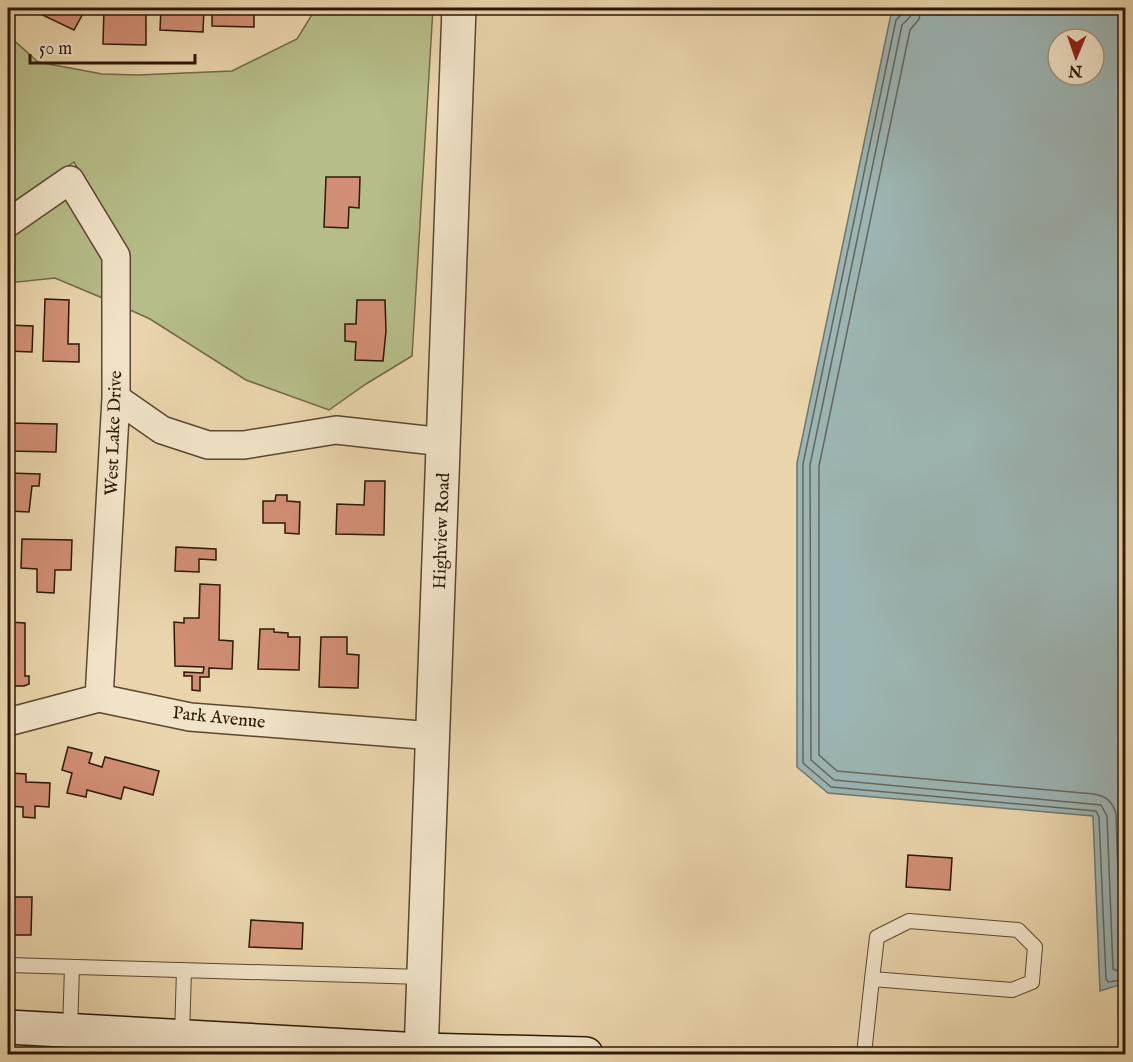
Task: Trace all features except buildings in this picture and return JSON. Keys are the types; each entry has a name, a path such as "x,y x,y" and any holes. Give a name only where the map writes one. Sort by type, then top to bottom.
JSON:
{"street":[{"name":"Highview Road","path":"421,1052 459,8"},
{"name":"West Lake Drive","path":"8,223 70,180 116,256 116,398 99,698"},
{"path":"116,398 162,430 208,445 244,445 336,430 444,442"},
{"name":"Park Avenue","path":"8,722 99,698 190,717 434,736"},
{"path":"8,1028 421,1052 586,1054"}],"lane":[{"path":"864,1054 872,979 877,937 909,921 1018,930 1035,947 1032,982 1012,990 872,979"},
{"path":"8,966 423,976"},
{"path":"70,1032 72,967"},
{"path":"182,1038 184,970"}],"green space":[{"path":"316,8 433,8 412,356 329,410 246,380 150,319 128,309 125,249 74,162 8,208 8,35 38,62 102,74 138,75 232,71 297,39"},
{"path":"67,197 105,260 105,299 55,278 8,283 8,237"}],"water":[{"path":"903,8 1125,8 1125,1003 1120,1002 1119,985 1100,991 1093,816 828,793 797,767 797,463 891,14"}]}
